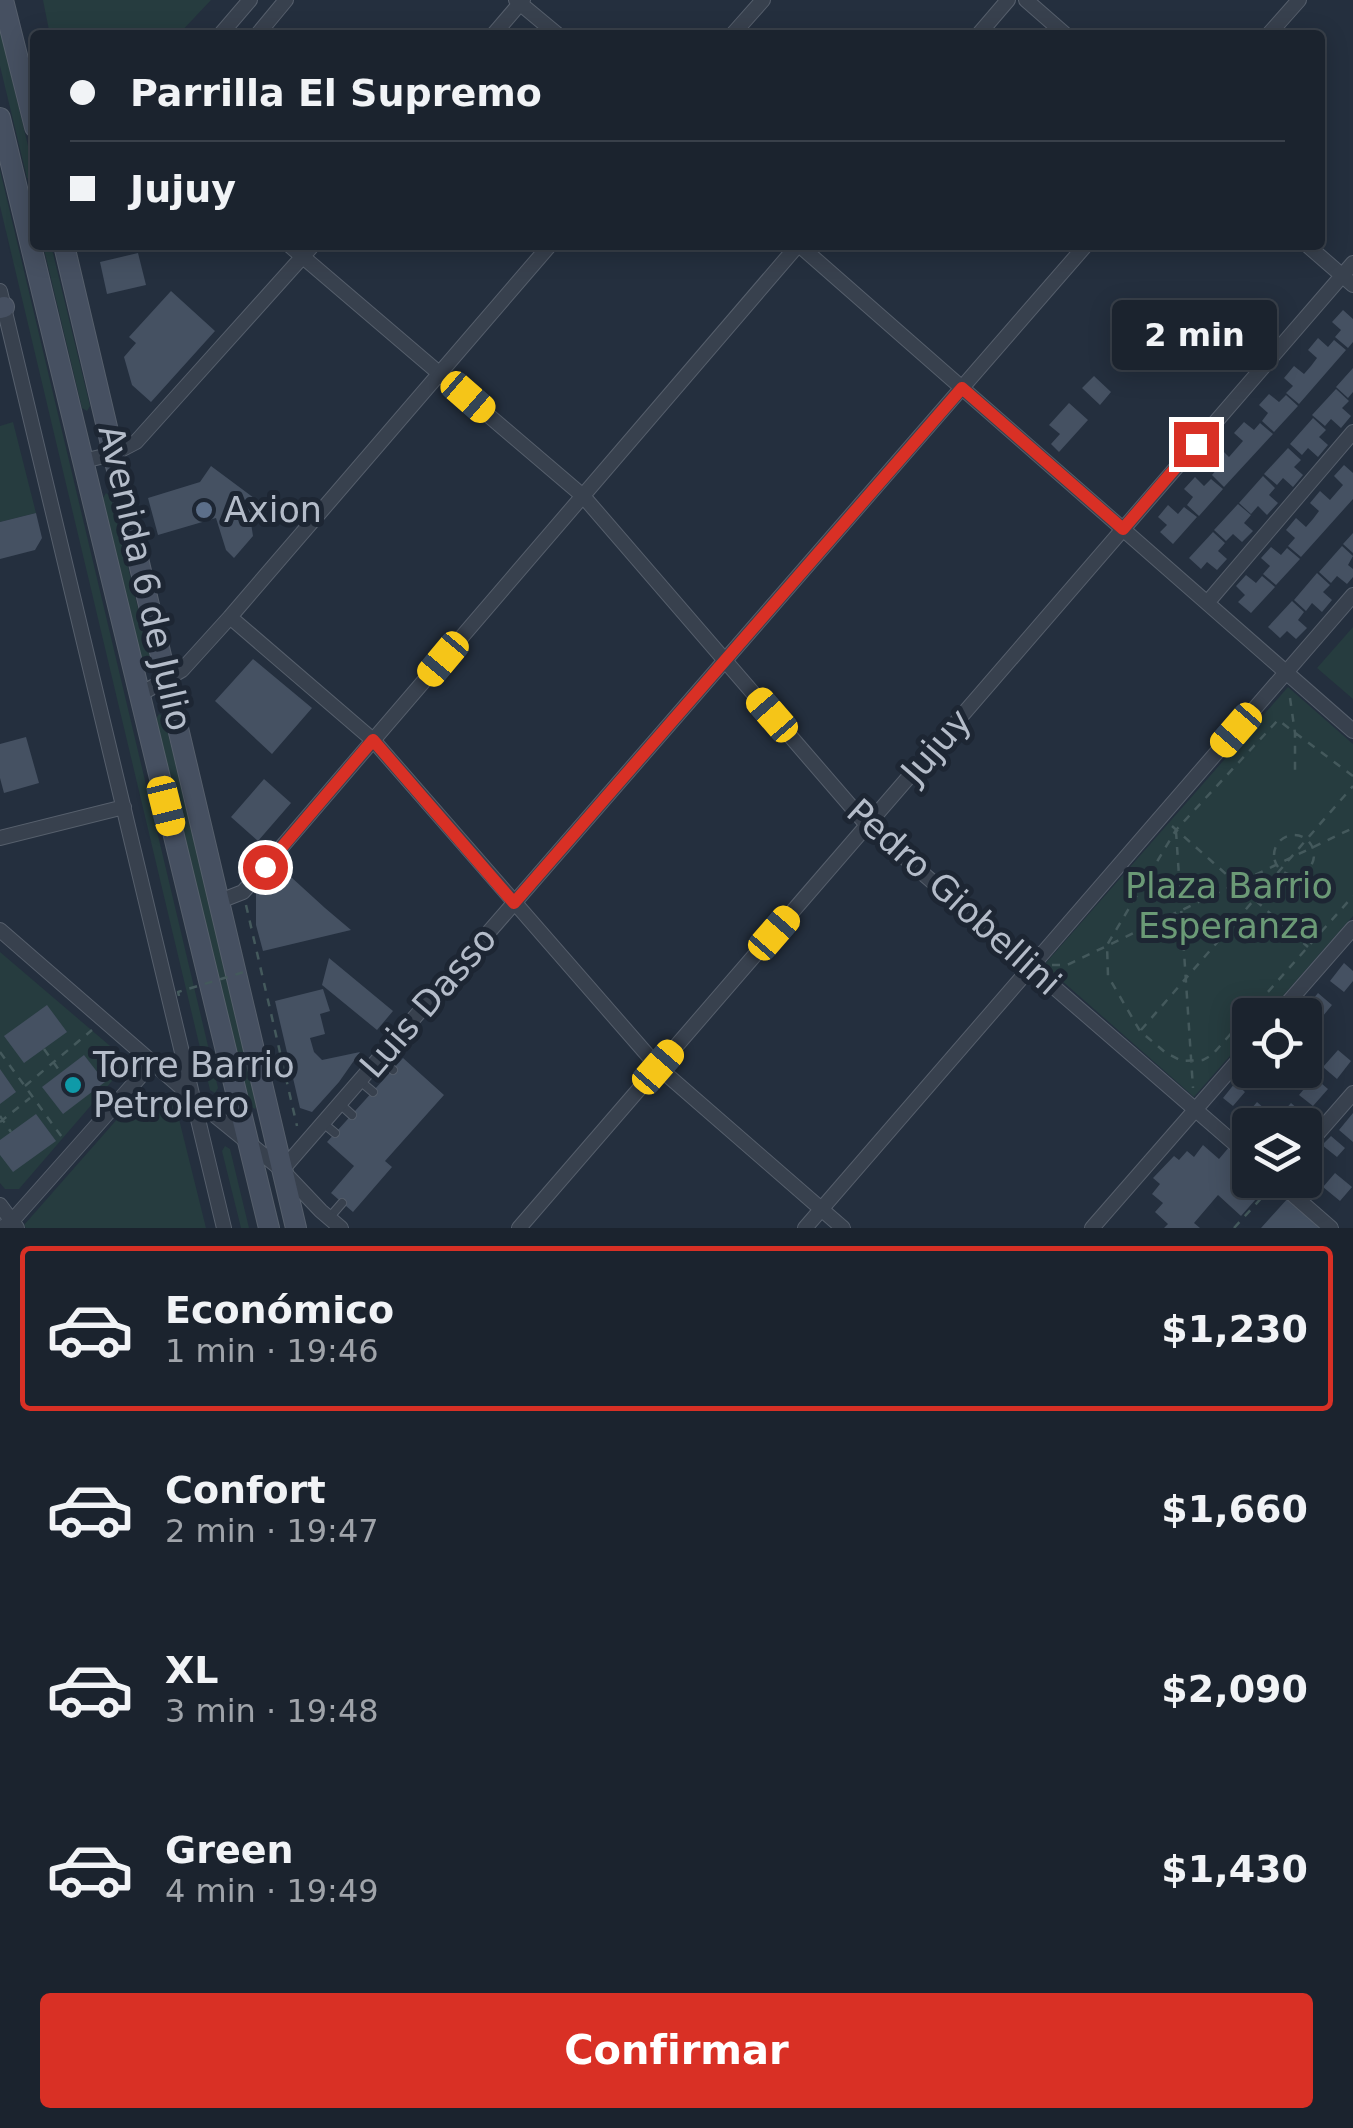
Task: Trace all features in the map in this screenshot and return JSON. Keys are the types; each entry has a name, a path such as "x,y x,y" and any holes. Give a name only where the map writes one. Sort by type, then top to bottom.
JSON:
{"main road":[{"path":"3,0 30,107"},
{"name":"Avenida 6 de Julio","path":"0,118 30,226"},
{"name":"Avenida 6 de Julio","path":"36,250 269,1228"},
{"name":"Avenida 6 de Julio","path":"65,250 296,1228"}],"street":[{"path":"224,30 250,0"},
{"path":"261,30 286,0"},
{"path":"736,30 763,0"},
{"path":"982,30 1008,0"},
{"path":"1026,0 1060,30"},
{"path":"1272,30 1299,0"},
{"path":"497,30 520,1 552,30"},
{"path":"139,695 182,670 546,250"},
{"path":"220,901 243,892 795,250"},
{"path":"805,250 1353,730"},
{"name":"Luis Dasso","path":"282,1170 302,1148 329,1128 340,1104 379,1058 1082,250"},
{"path":"1314,250 1348,280"},
{"path":"84,461 113,454 136,442 308,251"},
{"name":"Pedro Giobellini","path":"308,251 583,496 867,825 1232,1142"},
{"name":"Jujuy","path":"519,1228 1123,529 1348,280 1353,263"},
{"path":"1,302 224,1228"},
{"path":"1208,603 1353,432"},
{"path":"805,1228 1353,595"},
{"path":"230,617 373,740 658,1067 844,1228"},
{"path":"0,838 124,807"},
{"path":"1293,998 1353,928"},
{"path":"0,930 282,1170 335,1223"},
{"path":"0,1204 10,1226 153,1062"},
{"path":"1092,1228 1232,1067"},
{"path":"1322,1129 1353,1093"},
{"path":"1297,1198 1331,1228"}],"lane":[{"path":"379,1058 393,1070"},
{"path":"360,1081 373,1092"},
{"path":"340,1104 352,1115"},
{"path":"335,1223 342,1203"}],"path":[{"path":"1286,672 1295,733 1295,776"},
{"path":"1353,776 1278,720 1176,830 1107,946 1108,976 1140,1031 1174,1058 1203,1060 1212,1055 1353,896"},
{"path":"1140,1031 1353,786"},
{"path":"1161,817 1308,947"},
{"path":"1031,967 1067,965 1353,828"},
{"path":"1176,830 1195,1110"},
{"path":"1294,836 1306,840 1312,847 1313,861 1306,872 1292,875 1280,870 1274,851 1281,840 1294,836"},
{"path":"243,892 302,1148"},
{"path":"179,996 178,992 244,970"},
{"path":"25,1086 93,1029"},
{"path":"44,1048 62,1072"},
{"path":"0,1052 64,1140"},
{"path":"11,1132 1,1120 32,1096"},
{"path":"1234,1228 1260,1198"}],"green space":[{"path":"43,0 211,0 183,30 49,30"},
{"path":"0,29 30,154 30,180 27,178 0,66"},
{"path":"0,170 218,1088 215,1093 210,1090 0,206"},
{"path":"44,250 52,250 90,406 87,411 82,408"},
{"path":"13,422 36,513 0,522 0,426"},
{"path":"106,493 111,497 150,658 147,663 142,660 103,498"},
{"path":"1353,627 1353,699 1317,668"},
{"name":"Plaza Barrio Esperanza","path":"1288,687 1353,744 1353,916 1281,998 1232,998 1232,1054 1194,1097 1044,965"},
{"path":"159,714 164,717 258,1103 255,1109 250,1106 156,719"},
{"path":"0,952 123,1057 124,1067 19,1189 5,1189 0,1183"},
{"path":"141,1092 158,1092 176,1107 206,1228 26,1228 24,1225"},
{"path":"225,1146 230,1149 249,1228 241,1228 222,1151"}],"building":[{"path":"138,253 146,285 107,294 100,262"},
{"path":"171,291 215,331 151,402 132,385 124,357 136,343 129,337"},
{"path":"1343,310 1353,319 1353,342 1348,348 1335,337 1341,330 1332,322"},
{"path":"1318,338 1328,347 1334,340 1346,350 1299,404 1286,393 1293,386 1284,378 1294,366 1304,374 1311,366 1317,358 1308,350"},
{"path":"1353,368 1353,392 1348,398 1336,387"},
{"path":"1094,376 1111,392 1100,405 1082,388"},
{"path":"1336,389 1349,401 1342,408 1351,416 1341,428 1331,419 1325,426 1312,415"},
{"path":"1269,394 1279,402 1286,395 1298,406 1274,432 1262,421 1268,413 1259,405"},
{"path":"1069,403 1088,420 1059,452 1051,444 1060,434 1049,425"},
{"path":"1313,418 1326,430 1319,437 1328,445 1318,457 1308,448 1302,455 1290,444"},
{"path":"1244,422 1254,430 1260,423 1273,434 1224,487 1212,475 1218,468 1209,460 1220,448 1229,457 1243,441 1234,433"},
{"path":"1288,448 1301,460 1294,467 1303,475 1293,487 1283,478 1277,485 1264,474"},
{"path":"1344,465 1353,473 1353,499 1301,557 1288,546 1295,538 1286,530 1296,518 1306,527 1319,511 1310,503 1320,491 1330,500 1343,485 1334,476"},
{"name":"Axion","path":"211,466 262,504 250,517 253,536 234,558 226,550 216,518 158,535 148,498 200,482"},
{"path":"1263,476 1275,488 1269,495 1278,503 1267,515 1258,506 1251,514 1239,503"},
{"path":"1195,477 1204,486 1211,479 1223,489 1199,516 1187,505 1193,497 1184,489"},
{"path":"1238,504 1251,515 1244,523 1253,531 1242,542 1233,534 1226,541 1214,530"},
{"path":"1168,505 1178,514 1184,507 1197,517 1173,544 1160,532 1167,525 1158,517"},
{"path":"36,513 42,538 35,550 0,559 0,522"},
{"path":"1213,532 1225,543 1218,551 1227,559 1217,570 1207,562 1201,569 1189,558"},
{"path":"1353,533 1353,553 1343,544"},
{"path":"1342,546 1353,556 1348,565 1353,569 1353,577 1347,584 1337,576 1331,583 1319,572"},
{"path":"1271,547 1281,555 1287,548 1300,559 1276,585 1263,574 1270,566 1261,558"},
{"path":"1317,573 1330,585 1323,592 1332,600 1322,612 1312,603 1306,611 1294,600"},
{"path":"1246,575 1256,583 1262,576 1275,587 1251,613 1238,602 1245,595 1236,586"},
{"path":"1292,601 1304,612 1298,620 1307,628 1296,639 1287,631 1280,638 1268,627"},
{"path":"253,659 312,708 272,754 215,701"},
{"path":"26,737 39,783 4,793 0,744"},
{"path":"264,779 291,803 258,841 231,817"},
{"path":"280,867 351,930 263,951 256,925 256,893"},
{"path":"329,958 393,1011 377,1030 322,985"},
{"path":"1344,963 1353,971 1353,981 1344,992 1330,981"},
{"path":"323,989 330,1011 320,1014 325,1034 310,1038 314,1052 322,1060 360,1052 312,1112 300,1108 275,1001"},
{"path":"1318,993 1332,1005 1322,1017 1322,998 1314,998"},
{"name":"Torre Barrio Petrolero","path":"47,1005 67,1032 24,1063 4,1036"},
{"path":"1338,1050 1351,1061 1337,1079 1323,1067"},
{"name":"Torre Barrio Petrolero","path":"84,1055 105,1082 63,1114 42,1087"},
{"path":"403,1058 444,1095 385,1161 392,1167 353,1212 331,1193 354,1166 327,1142"},
{"name":"Torre Barrio Petrolero","path":"0,1069 16,1092 0,1104"},
{"path":"1322,1084 1328,1089 1313,1106 1299,1095 1305,1088 1322,1088"},
{"path":"1232,1087 1245,1092 1233,1106 1223,1098"},
{"path":"1353,1113 1353,1142 1339,1130"},
{"name":"Torre Barrio Petrolero","path":"36,1114 56,1141 13,1172 0,1155 0,1140"},
{"path":"1331,1136 1345,1148 1337,1157 1322,1145"},
{"path":"1203,1145 1219,1159 1230,1146 1232,1198 1257,1198 1241,1216 1218,1195 1194,1223 1200,1228 1164,1228 1168,1224 1155,1212 1163,1203 1152,1194 1160,1184 1153,1178 1174,1156 1179,1160 1187,1151 1194,1157"},
{"path":"1335,1173 1352,1187 1340,1201 1323,1187"},
{"path":"1290,1198 1323,1228 1261,1228"}],"place":[{"name":"Axion","path":"204,510"},
{"name":"Torre Barrio Petrolero","path":"73,1085"}],"route":[{"path":"265,867 373,740 514,903 962,388 1123,529 1196,444"}]}
